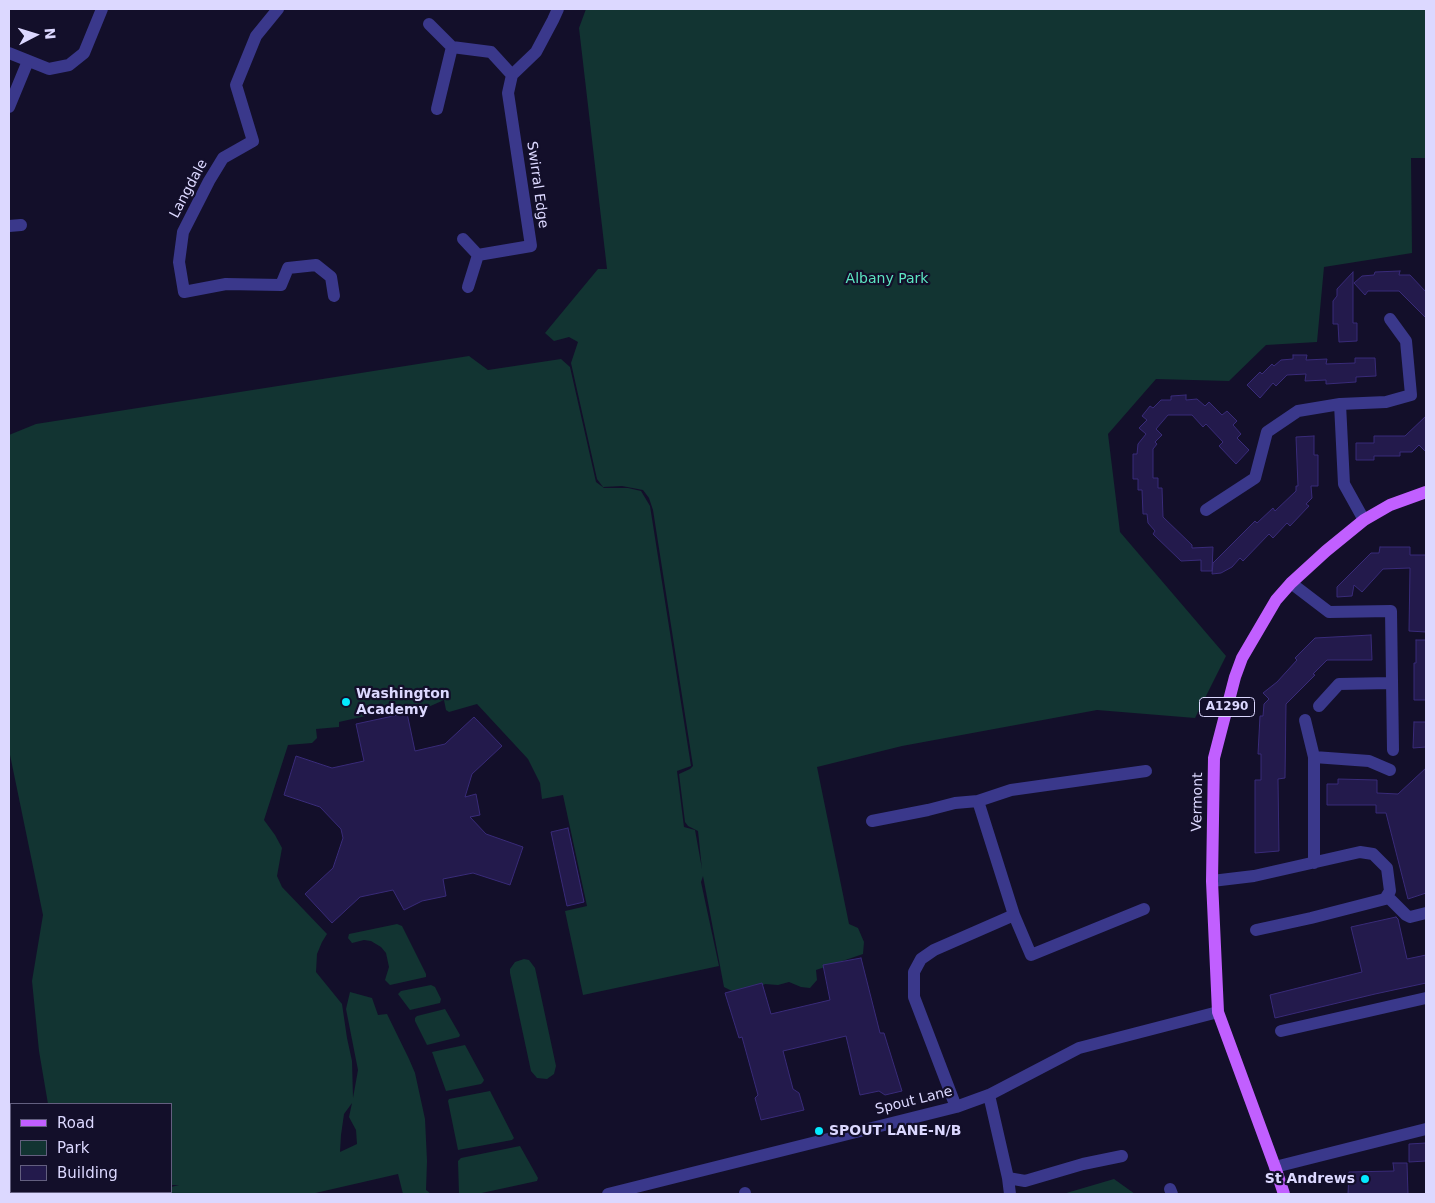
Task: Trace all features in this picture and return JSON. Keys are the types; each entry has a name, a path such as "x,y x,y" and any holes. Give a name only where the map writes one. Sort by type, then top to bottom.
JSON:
{"main road":[{"name":"Vermont","path":"1284,1194 1276,1167 1218,1012 1212,881 1214,758 1235,677 1249,644 1276,600 1291,583 1326,551 1364,520 1390,505 1426,492"}],"street":[{"path":"9,54 49,69 69,65 84,53 102,9"},
{"name":"Langdale","path":"278,9 256,36 236,85 253,141 222,158 183,232 180,262 184,292 226,284 281,285 288,268 316,265 331,277 334,296"},
{"path":"429,24 452,47 491,52 512,74 536,52 558,9"},
{"path":"438,109 452,47"},
{"path":"9,107 28,61"},
{"name":"Swirral Edge","path":"478,254 531,246 508,93 512,74"},
{"path":"463,239 478,254 468,287"},
{"path":"1206,510 1255,478 1267,432 1298,411 1340,404 1386,402 1411,395 1406,341 1390,319"},
{"path":"1340,404 1344,484 1364,520"},
{"path":"1291,583 1329,612 1391,611 1393,750"},
{"path":"1319,706 1339,684 1391,682"},
{"path":"1305,720 1314,757 1314,863"},
{"path":"1314,757 1369,760 1390,770"},
{"path":"872,821 955,803 978,801 1011,790 1146,771"},
{"path":"978,801 1014,916 1031,955 1144,909"},
{"path":"1212,881 1254,876 1360,852 1372,854 1387,868 1390,891 1385,899 1256,930"},
{"path":"1387,896 1410,917 1426,913"},
{"path":"956,1106 914,997 914,972 921,959 934,950 1014,916"},
{"path":"1281,1031 1426,998"},
{"name":"Spout Lane","path":"608,1194 956,1106 989,1095 1079,1048 1218,1012"},
{"path":"989,1095 1010,1194"},
{"path":"1276,1167 1426,1129"},
{"path":"1008,1178 1025,1181 1083,1164 1122,1156"}],"green space":[{"name":"Albany Park","path":"586,9 1426,9 1426,158 1411,158 1412,253 1324,267 1317,342 1266,345 1229,381 1156,379 1108,434 1120,532 1226,656 1195,718 1097,710 902,746 817,767 849,924 858,928 864,942 863,954 816,970 817,980 810,988 801,987 789,982 778,985 765,984 752,991 736,993 724,987 703,876 701,882 719,966 583,995 565,911 587,906 563,795 542,799 540,783 528,759 477,704 449,712 446,710 444,700 426,708 422,708 419,704 339,722 339,727 316,729 317,738 312,743 288,745 264,820 282,848 277,876 282,887 327,934 317,954 316,972 342,1004 352,1061 353,1098 358,1070 346,1009 350,992 372,998 378,1015 387,1014 409,1059 415,1073 425,1119 426,1190 431,1194 403,1194 398,1174 311,1194 120,1194 172,1193 172,1187 179,1185 172,1185 172,1103 48,1103 39,1051 32,981 43,915 9,750 9,435 36,424 469,356 488,370 561,359 570,367 596,482 604,488 628,488 641,491 650,506 691,766 677,771 684,827 695,830 702,869 698,831 688,826 685,822 679,774 693,766 653,510 649,498 643,490 622,486 603,487 597,479 571,363 578,342 569,337 554,341 545,333 598,269 607,269 579,28","holes":["352,1103 349,1117 356,1130 357,1144 340,1152 344,1114"]},
{"path":"397,924 402,926 426,977 390,985 385,980 389,967 386,953 381,947 371,941 364,940 352,943 348,938 349,934"},
{"path":"524,959 529,960 535,968 556,1066 554,1074 547,1079 537,1078 531,1071 510,973 510,969 515,962"},
{"path":"431,985 435,987 441,999 440,1003 410,1010 398,994 401,991"},
{"path":"445,1009 460,1035 459,1037 427,1045 415,1018"},
{"path":"465,1045 484,1080 481,1084 446,1091 432,1052"},
{"path":"490,1091 514,1138 512,1140 458,1150 449,1099"},
{"path":"520,1146 538,1178 537,1181 477,1194 459,1194 458,1161 461,1158"},
{"path":"1114,1179 1135,1194 1063,1194"}],"building":[{"path":"1400,271 1399,275 1410,275 1426,292 1426,318 1399,291 1368,291 1365,295 1354,283 1362,276 1374,275 1375,272"},
{"path":"1353,272 1353,323 1357,323 1357,341 1339,342 1338,324 1333,324 1333,301 1337,296 1337,289"},
{"path":"1293,355 1307,355 1306,360 1327,359 1326,364 1355,363 1355,358 1375,358 1376,376 1356,377 1356,382 1326,384 1326,380 1305,381 1306,374 1287,375 1276,386 1273,383 1260,398 1247,385 1260,372 1262,374 1272,364 1274,366 1281,360 1293,359"},
{"path":"1186,395 1186,400 1197,399 1205,406 1209,402 1222,415 1227,411 1237,421 1233,425 1241,434 1237,438 1249,450 1236,464 1219,446 1223,442 1206,424 1203,427 1192,415 1168,415 1156,429 1162,435 1155,442 1157,444 1153,449 1153,478 1158,478 1158,488 1162,488 1163,517 1192,545 1192,548 1213,547 1212,571 1201,571 1201,560 1181,561 1153,534 1155,531 1148,523 1147,514 1143,514 1142,490 1138,490 1138,479 1133,479 1133,454 1137,454 1138,444 1146,434 1139,428 1147,420 1142,416 1150,406 1153,408 1161,400 1171,400 1171,396"},
{"path":"1426,416 1426,452 1419,445 1412,452 1400,452 1400,456 1374,456 1374,460 1356,460 1356,443 1374,443 1374,436 1405,436"},
{"path":"1314,436 1314,455 1318,455 1318,486 1311,486 1312,498 1306,504 1309,506 1290,526 1287,523 1273,538 1269,534 1243,561 1240,558 1232,567 1221,573 1212,574 1213,563 1255,521 1257,523 1273,508 1275,511 1296,491 1296,486 1298,486 1296,437"},
{"path":"1380,547 1410,547 1410,555 1426,555 1426,632 1409,631 1410,568 1383,569 1362,592 1354,585 1352,596 1337,597 1337,587 1371,553 1379,553"},
{"path":"1371,635 1372,660 1327,660 1286,704 1285,778 1278,779 1279,851 1255,853 1255,780 1261,780 1261,754 1258,754 1260,716 1263,716 1264,704 1269,699 1263,693 1277,682 1297,660 1295,658 1315,638"},
{"path":"1416,640 1426,640 1426,700 1414,700"},
{"path":"407,713 415,751 445,744 474,717 502,746 472,774 465,797 476,794 480,815 470,817 486,834 523,847 510,885 473,873 443,879 446,896 422,901 404,910 393,890 360,897 332,923 305,894 333,868 343,838 341,829 320,807 284,795 296,756 332,768 364,761 356,724"},
{"path":"1414,722 1426,722 1426,747 1413,748"},
{"path":"1426,768 1426,893 1408,899 1386,813 1376,813 1376,805 1327,805 1327,784 1338,784 1338,779 1377,780 1377,793 1398,794"},
{"path":"568,828 584,902 567,906 551,832"},
{"path":"1396,917 1407,959 1426,955 1426,983 1275,1018 1270,995 1362,972 1351,927"},
{"path":"861,958 880,1033 884,1033 902,1091 885,1095 879,1091 860,1095 846,1036 783,1051 793,1089 799,1093 804,1110 761,1120 755,1098 758,1095 742,1037 739,1038 725,993 762,983 771,1014 830,1000 823,965"},
{"path":"1426,1143 1426,1161 1409,1162 1409,1144"},
{"path":"1393,1163 1407,1163 1408,1194 1348,1194 1349,1172 1394,1171"}],"place":[{"name":"Washington Academy","path":"346,702"},
{"name":"SPOUT LANE-N/B","path":"819,1131"},
{"name":"St Andrews","path":"1365,1179"}]}
